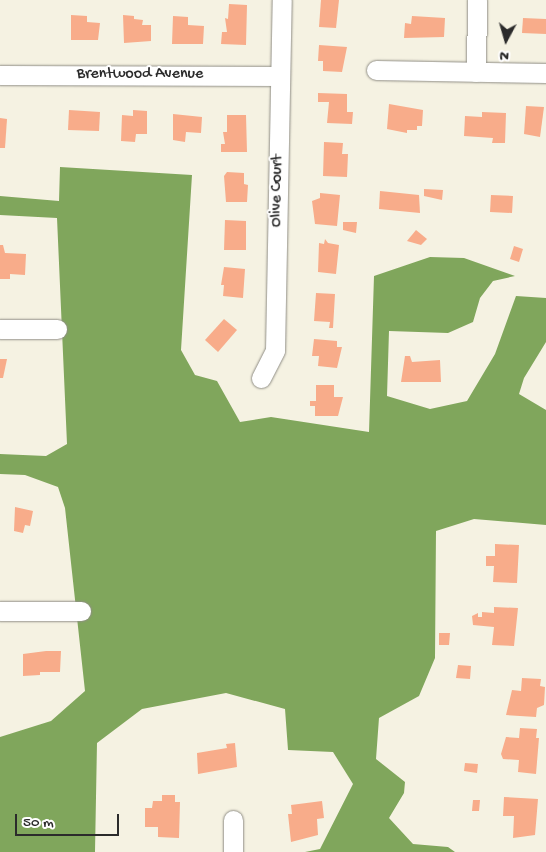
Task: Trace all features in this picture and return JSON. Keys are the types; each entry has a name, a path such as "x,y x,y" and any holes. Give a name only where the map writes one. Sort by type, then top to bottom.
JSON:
{"street":[{"name":"Olive Court","path":"261,378 275,350 282,0"},
{"path":"476,72 477,0"},
{"path":"376,70 546,73"},
{"name":"Brentwood Avenue","path":"0,75 280,76"},
{"path":"0,329 57,329"},
{"path":"0,611 81,611"},
{"path":"233,820 233,852"}],"green space":[{"path":"60,167 192,175 181,350 195,375 217,381 240,422 271,417 369,432 374,276 430,257 464,258 515,276 493,281 480,298 473,322 448,333 389,331 387,396 430,409 467,401 495,354 516,296 546,298 546,342 524,378 519,394 546,410 546,525 474,519 436,531 435,658 419,696 379,718 376,759 405,782 404,793 389,818 413,844 448,847 455,852 305,852 320,849 353,784 333,752 288,750 285,709 226,693 142,709 97,743 95,852 0,852 0,737 51,721 85,691 65,508 58,487 25,475 0,474 0,454 46,456 67,444 57,218 0,215 0,196 59,201"}],"building":[{"path":"321,0 339,0 336,28 319,27"},
{"path":"229,4 247,5 246,45 221,44 222,32 227,32 225,18 228,19"},
{"path":"71,15 87,16 87,22 100,23 98,40 71,40"},
{"path":"123,15 134,16 134,19 143,20 142,25 151,25 151,41 124,43"},
{"path":"173,16 188,17 188,25 204,26 203,44 172,44"},
{"path":"412,16 445,18 444,37 404,38 405,23 411,24"},
{"path":"523,18 546,19 546,34 522,33"},
{"path":"319,45 347,47 342,72 323,71 323,61 318,61"},
{"path":"318,93 347,94 347,112 353,112 352,124 327,123 329,102 318,102"},
{"path":"389,104 423,110 422,126 417,126 417,130 407,130 407,133 387,129"},
{"path":"526,106 544,107 540,137 524,134"},
{"path":"69,110 100,112 99,131 68,130"},
{"path":"133,110 147,111 147,134 136,134 135,142 121,141 122,115 133,116"},
{"path":"482,112 506,113 505,143 492,143 493,138 464,136 465,116 482,117"},
{"path":"173,114 202,117 201,133 186,132 185,142 173,140"},
{"path":"227,115 246,115 247,152 221,152 221,144 225,144 223,132 227,132"},
{"path":"0,118 7,119 5,148 0,148"},
{"path":"324,142 343,143 342,154 348,154 347,177 323,176"},
{"path":"227,172 244,173 244,184 248,185 247,202 226,202 224,176"},
{"path":"424,189 443,190 442,200 424,196"},
{"path":"380,191 419,195 420,213 379,209"},
{"path":"320,193 340,195 337,226 315,224 312,201 320,198"},
{"path":"491,195 513,196 512,213 490,212"},
{"path":"225,220 246,221 246,250 224,250"},
{"path":"343,222 357,222 356,233 343,230"},
{"path":"416,230 427,239 421,245 407,241"},
{"path":"325,239 328,243 339,245 336,274 318,272 319,243 324,244"},
{"path":"0,245 3,245 5,253 26,254 25,275 10,274 10,279 0,279"},
{"path":"514,246 523,249 519,262 510,259"},
{"path":"224,267 245,269 243,298 223,296 224,285 221,285"},
{"path":"316,293 335,294 333,328 329,328 330,322 314,321"},
{"path":"224,319 237,330 218,352 205,340"},
{"path":"314,339 337,341 337,347 342,347 337,368 318,366 319,356 312,356"},
{"path":"405,356 410,356 412,362 440,360 441,382 401,382"},
{"path":"0,359 7,359 3,378 0,378"},
{"path":"316,385 334,385 334,397 343,397 338,416 315,416 315,406 310,406 310,401 316,401"},
{"path":"15,507 33,511 30,526 25,525 23,533 14,531"},
{"path":"495,544 519,545 517,583 493,582 494,566 486,566 486,556 495,556"},
{"path":"494,607 518,608 514,646 492,645 494,627 473,625 472,616 478,613 478,617 482,617 482,612 494,613"},
{"path":"439,633 450,633 449,645 439,645"},
{"path":"61,651 60,672 40,672 40,675 23,676 23,654"},
{"path":"458,665 471,666 470,679 456,678"},
{"path":"522,678 541,679 540,686 545,687 544,705 537,708 536,717 506,715 512,690 521,691"},
{"path":"520,728 537,729 536,738 539,738 536,774 518,772 519,760 503,759 501,754 506,737 519,738"},
{"path":"235,743 237,767 198,774 197,753 227,748 226,744"},
{"path":"465,763 478,764 477,773 464,771"},
{"path":"162,795 175,795 175,802 180,802 179,838 158,837 158,827 145,827 145,808 152,808 153,801 162,801"},
{"path":"504,797 538,799 535,835 513,838 514,816 503,816"},
{"path":"473,800 480,800 479,811 472,811"},
{"path":"322,801 324,818 317,819 318,835 291,842 288,814 292,814 291,805"}]}
